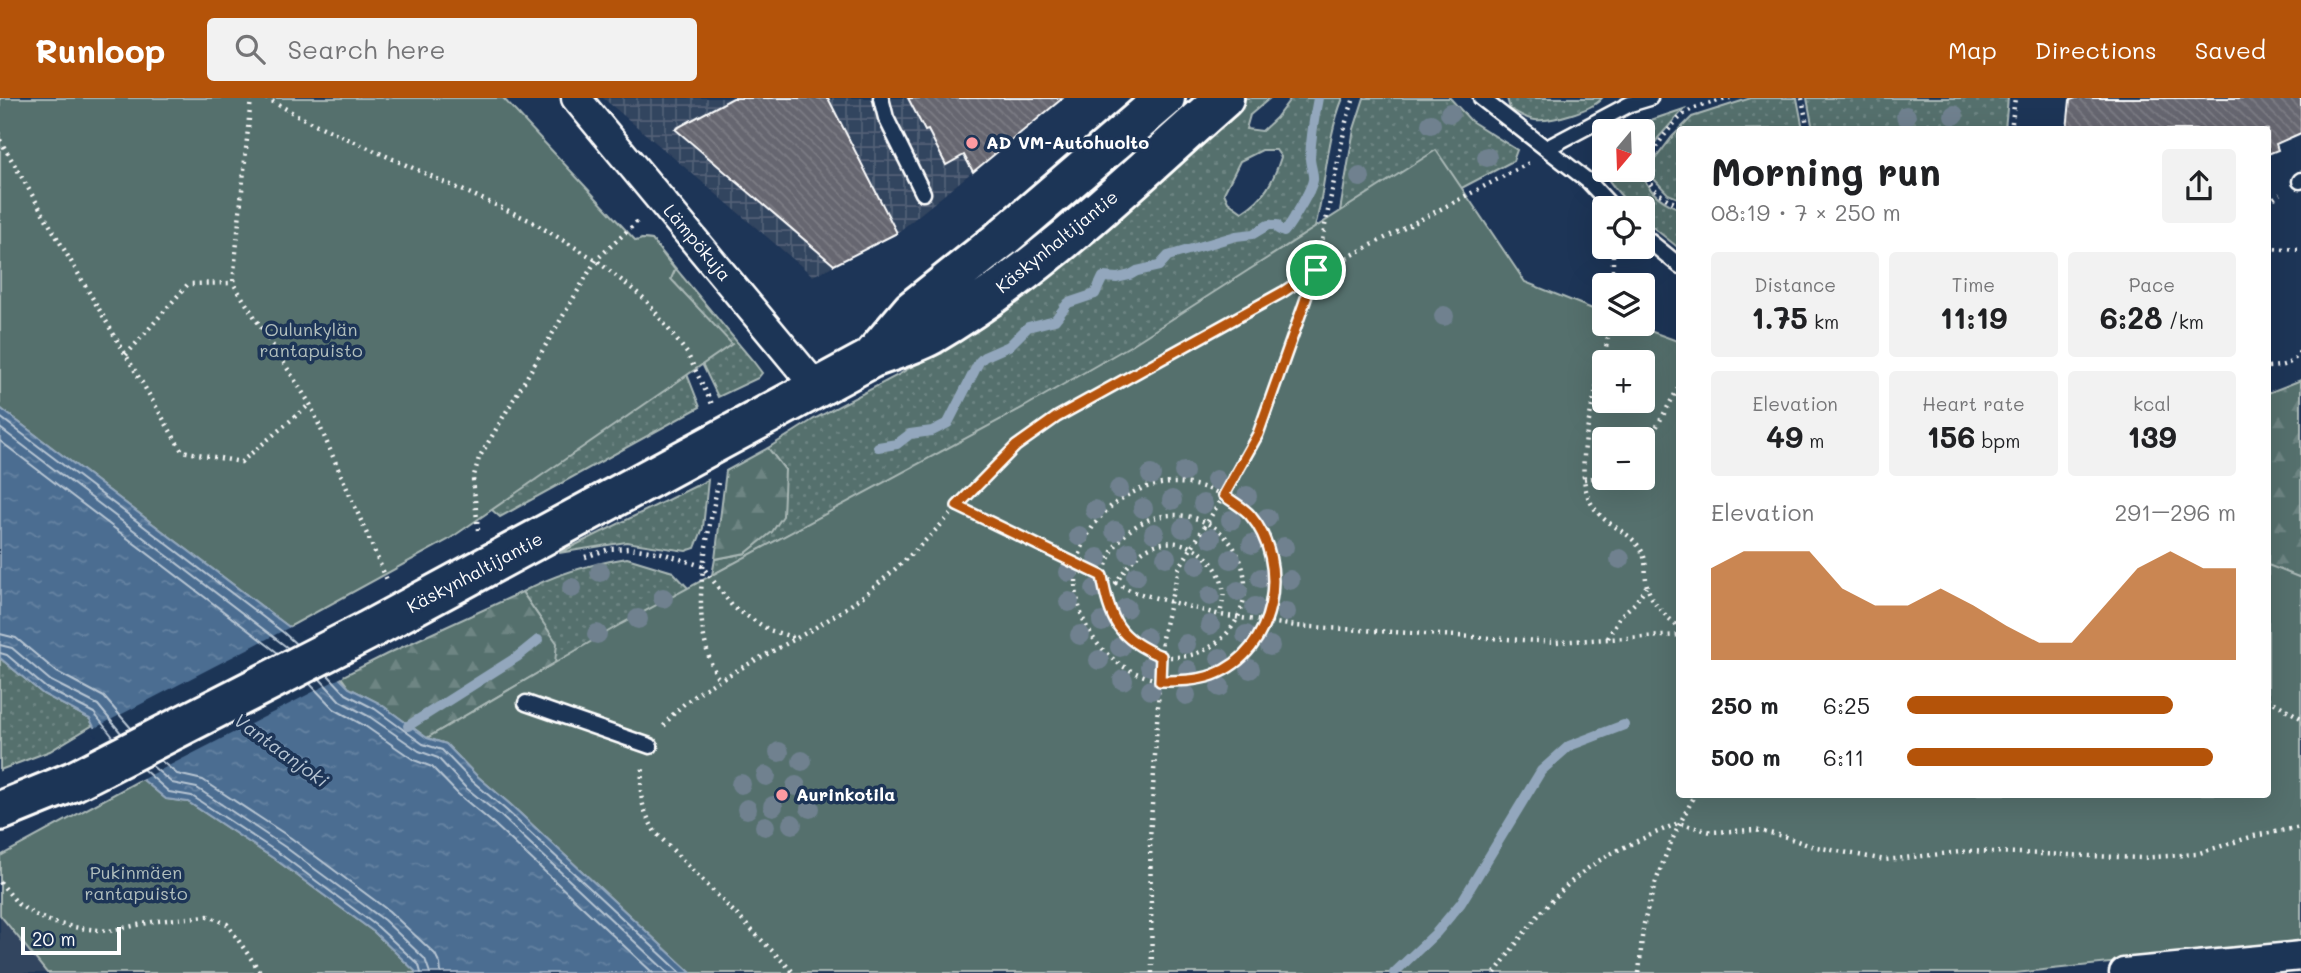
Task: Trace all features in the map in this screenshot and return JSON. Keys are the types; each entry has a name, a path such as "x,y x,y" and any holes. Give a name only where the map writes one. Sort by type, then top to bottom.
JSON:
{"main road":[{"name":"Käskynhaltijantie","path":"872,358 912,310 1000,240 1166,98"},
{"name":"Käskynhaltijantie","path":"0,811 74,782 367,631 872,358 929,336 993,294 1060,242 1224,98"}],"street":[{"name":"Lämpökuja","path":"585,101 661,201 817,388"},
{"path":"2124,973 2301,956"}],"lane":[{"path":"881,98 886,118 923,193"},
{"path":"1481,98 1588,181 1602,196"},
{"path":"1547,148 1628,101 1650,98"},
{"path":"1655,246 1676,263"},
{"path":"526,703 650,746"}],"path":[{"path":"250,98 233,283 310,404 390,586"},
{"path":"266,98 308,121 529,220 596,260 645,299 687,352 712,405"},
{"path":"1152,973 1150,839 1162,638 1170,603 1179,568 1258,434 1316,270 1346,122 1354,98"},
{"path":"1676,203 1656,191 1648,179 1646,171 1649,162 1662,137 1687,112 1730,98"},
{"path":"1802,98 1807,126"},
{"path":"2012,126 2015,98"},
{"path":"0,140 182,451 241,462 310,404"},
{"path":"719,475 702,566 701,621 708,659 719,680 797,638 859,598 892,571 1016,446 1057,417 1283,292 1316,270 1340,261 1529,163 1547,148"},
{"path":"480,539 473,479 479,458 596,260 661,201"},
{"path":"2271,248 2301,250"},
{"path":"126,355 188,284 233,283"},
{"path":"1608,336 1583,463 1586,493 1599,516 1609,525 1623,531 1643,553 1647,567 1647,586 1655,603 1676,624"},
{"path":"2271,367 2285,366 2295,360 2301,350"},
{"path":"1655,430 1676,392"},
{"path":"1584,479 1592,478"},
{"path":"1192,483 1224,495 1249,514 1264,537 1273,564 1274,590 1266,622 1256,640 1238,661 1215,674 1189,681 1160,681 1132,672 1123,666 1106,653 1086,628 1075,597 1076,562 1091,527 1120,500 1154,485 1192,483"},
{"path":"957,506 1076,562 1115,584 1170,603 1220,615 1296,626 1555,642 1676,635"},
{"path":"1183,514 1209,521 1228,539 1241,562 1245,588 1237,618 1211,649 1189,657 1161,656 1139,647 1118,628 1107,603 1102,576 1111,551 1132,529 1156,517 1183,514"},
{"path":"1115,584 1132,560 1150,547 1172,541 1192,547 1209,558 1219,572 1224,591 1220,615"},
{"path":"584,557 609,549 630,548 662,553 702,566 733,607 769,630 797,638"},
{"path":"1608,639 1620,616 1635,603 1647,586"},
{"path":"2271,701 2301,718"},
{"path":"1639,973 1645,921 1678,823 1694,798"},
{"path":"1495,973 1528,926 1567,884 1605,857 1678,823 1711,832 1755,830 1811,846 1885,860 1969,852 2155,857 2196,854 2255,836 2301,827"},
{"path":"684,862 794,973"},
{"path":"0,882 18,904 35,915 54,923 79,928 109,931 158,921 208,916 228,924 261,973"}],"shaded area":[{"path":"603,98 1063,98 897,233 813,276"},
{"path":"0,915 47,973 0,973"}],"green space":[{"name":"Oulunkylän rantapuisto","path":"0,98 503,98 636,241 652,240 675,270 671,279 732,344 448,540 289,627 0,408"},
{"path":"1246,98 1270,98 1250,115 1246,129 1262,131 1291,98 1343,98 1331,138 1317,220 1304,260 712,575 715,559 746,553 785,470 768,448 814,419 900,374 966,332","holes":["1262,150 1276,150 1281,157 1275,174 1262,195 1242,212 1228,202 1224,193 1240,161"]},
{"path":"1364,98 1450,98 1471,121 1517,150 1513,161 1344,250 1335,240 1354,129"},
{"path":"1507,98 1602,98 1581,111 1535,120 1510,109"},
{"path":"1751,98 1797,98 1802,126 1683,126 1692,117"},
{"path":"1807,98 2008,98 2005,126 1812,126"},
{"path":"1684,109 1656,141 1654,119"},
{"path":"1676,133 1676,197 1668,194 1656,181 1656,158"},
{"path":"1436,150 1525,282 1592,309 1592,336 1655,336 1655,333 1676,341 1676,798 2271,798 2271,566 2301,578 2301,943 2015,973 691,973 476,775 446,744 427,738 621,624 1024,407 1130,346"},
{"path":"1610,182 1646,182 1655,194 1676,207 1676,246 1655,229 1655,196 1622,196"},
{"path":"642,239 652,240 753,361 762,373 758,378 718,397"},
{"path":"687,374 700,407 500,517 492,510 485,490"},
{"path":"2301,380 2301,777 2271,773 2271,392"},
{"path":"768,448 785,470 783,516 772,532 746,553 715,559 726,471"},
{"path":"708,480 703,528 695,548 686,551 626,542 559,553"},
{"path":"627,558 673,572 688,588 556,693 542,621 522,592 573,570"},
{"path":"522,592 557,643 555,663 427,738 379,703 349,688 341,677 387,654"},
{"path":"0,658 43,694 90,719 93,725 50,751 0,770"},
{"name":"Pukinmäen rantapuisto","path":"142,779 166,799 188,802 276,860 374,932 417,973 47,973 0,915 0,856"}],"water":[{"name":"Vantaanjoki","path":"0,408 289,627 349,688 379,703 427,738 446,744 476,775 691,973 417,973 374,932 276,860 188,802 166,799 142,779 94,727 90,719 43,694 0,658"}],"pier":[{"path":"292,626 344,676 139,781 91,730"}],"building":[{"path":"733,98 828,98 897,233 834,265 675,129"},
{"name":"AD VM-Autohuolto","path":"908,98 1063,98 973,172 964,155 946,165"},
{"path":"2301,98 2301,133 2276,144 2278,150 2271,153 2271,126 2067,126 2070,100"}],"waterway":[{"path":"878,447 897,444 910,434 932,431 948,423 984,357 1009,346 1028,327 1055,320 1068,303 1095,294 1103,277 1117,278 1159,266 1168,256 1236,236 1253,234 1268,225 1277,225 1278,229 1284,232 1309,192 1313,180 1310,158 1318,98"},
{"path":"408,726 517,657 538,640"},
{"path":"1394,973 1436,933 1461,903 1541,771 1569,746 1624,725"}],"place":[{"name":"AD VM-Autohuolto","path":"972,143"},
{"name":"Aurinkotila","path":"782,795"}],"route":[{"path":"1316,270 1258,434 1224,495 1249,514 1264,537 1273,564 1274,590 1266,622 1256,640 1238,661 1215,674 1189,681 1160,681 1161,656 1139,647 1118,628 1107,603 1102,576 957,506 1032,433 1283,292 1316,270"}]}
